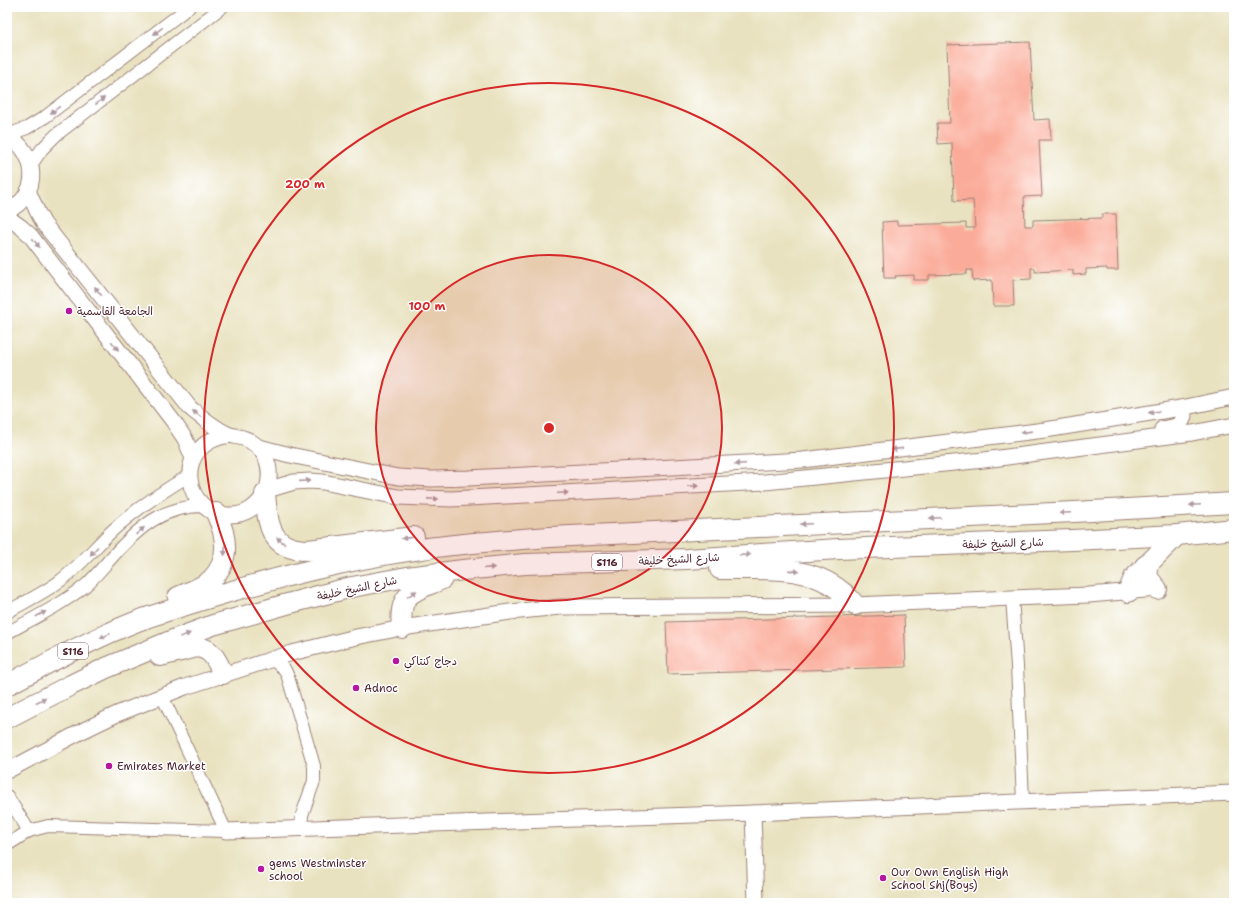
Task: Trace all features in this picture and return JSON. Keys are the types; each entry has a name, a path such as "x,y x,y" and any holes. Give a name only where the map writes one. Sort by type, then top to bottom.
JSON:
{"highway":[{"path":"266,492 267,518 269,526 278,540 292,548 308,550 427,536 474,542"},
{"name":"S116","path":"7,685 65,654 140,620 238,589 323,567 392,553 474,542 550,537 1234,503"},
{"path":"140,620 164,604 200,588 211,580 220,568 225,555 226,541 223,527 210,509"},
{"name":"شارع الشيخ خليفة","path":"7,718 106,668 213,625 287,604 373,583 463,570 525,564 687,559 838,549 1080,540 1177,535 1234,529"},
{"path":"1128,592 1132,581 1177,535"},
{"path":"687,559 712,568 780,570 807,573 832,584 843,592 855,605"},
{"path":"1145,566 1149,579 1157,589"},
{"path":"402,628 400,610 402,604 410,594 463,570"},
{"path":"138,656 159,657 202,648 213,654 223,674"}],"street":[{"path":"7,135 27,128 45,117 189,7"},
{"path":"31,165 42,149 56,135 222,7"},
{"path":"7,135 23,147 31,165 31,178 28,191 21,201 12,209 7,211"},
{"path":"28,191 44,224 190,408 201,417 230,435"},
{"path":"7,217 22,227 30,235 59,272 173,421 185,439 193,458"},
{"path":"258,447 398,477 431,479 477,478 802,460 1045,430 1182,408 1234,397"},
{"path":"1119,443 1140,434 1178,426 1184,420 1184,412 1182,408"},
{"path":"266,492 294,482 310,481 324,482 398,497 439,500 765,482 984,460 1192,433 1234,424"},
{"path":"7,632 61,603 80,590 98,574 129,540 160,516 189,506 210,509 227,515 239,514 249,510 258,503 266,492 270,479 269,467 265,456 258,447 245,438 230,435 219,436 208,441 200,448 193,458 190,474 191,486 196,497 210,509"},
{"path":"765,482 760,478 760,475 764,471 802,460"},
{"path":"7,612 59,582 87,558 122,522 155,497 190,474"},
{"path":"7,771 84,730 162,696 223,674 272,659 333,642 402,628 510,612 560,607 855,605 1089,595 1157,589"},
{"path":"1012,598 1017,666 1023,801"},
{"path":"272,659 285,670 288,677 314,766 314,781 302,815 301,829"},
{"path":"162,696 226,831"},
{"path":"7,845 29,831 58,825 226,831 301,829 753,813 1234,793"},
{"path":"7,796 29,831"},
{"path":"753,813 756,903"}],"building":[{"path":"1030,42 1034,120 1050,119 1051,140 1039,140 1042,196 1024,197 1025,226 1033,226 1033,220 1102,218 1102,214 1116,214 1118,270 1107,270 1107,268 1086,269 1086,274 1073,275 1073,270 1035,272 1035,268 1031,268 1031,279 1013,280 1014,306 993,306 992,280 973,281 972,270 967,270 967,274 929,275 929,280 914,280 914,275 884,278 882,222 897,221 897,225 966,223 966,228 975,228 973,200 954,201 952,143 938,144 937,123 950,123 947,45"},
{"path":"904,615 906,667 668,674 666,622"}],"place":[{"name":"الجامعة القاسمية","path":"69,311"},
{"name":"دجاج كنتاكي","path":"396,661"},
{"name":"Adnoc","path":"356,688"},
{"name":"Emirates Market","path":"109,766"},
{"name":"gems Westminster school","path":"261,869"},
{"name":"Our Own English High School Shj(Boys)","path":"883,878"}]}
